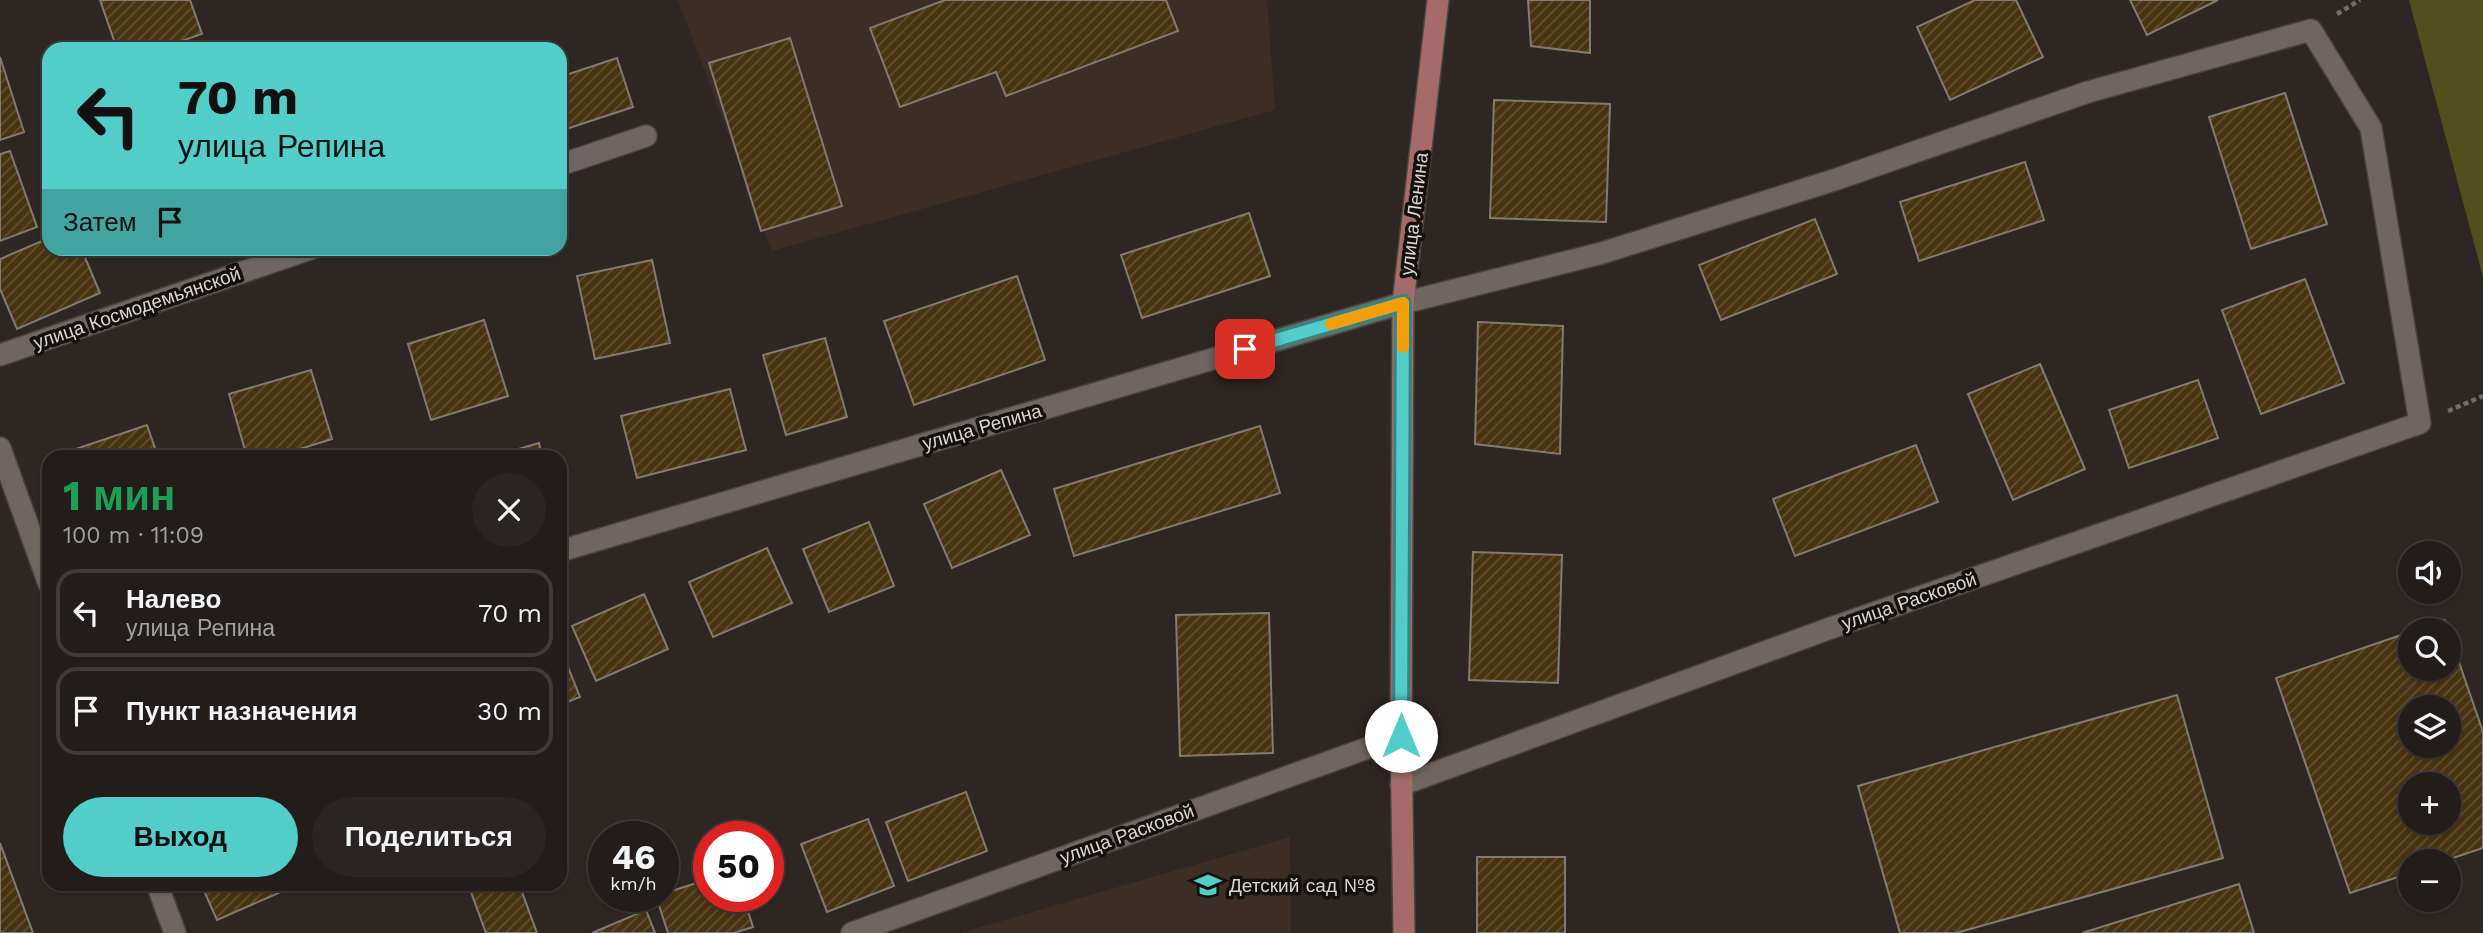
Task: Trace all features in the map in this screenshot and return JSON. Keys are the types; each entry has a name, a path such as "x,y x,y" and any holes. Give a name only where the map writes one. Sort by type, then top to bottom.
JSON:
{"main road":[{"name":"улица Ленина","path":"1404,933 1401,785 1403,303 1438,0"}],"street":[{"name":"улица Репина","path":"567,549 1403,303 1602,253 1846,175 2088,92 2311,30 2371,128 2420,423"},
{"path":"567,163 646,136"},
{"name":"улица Космодемьянской","path":"0,355 290,256"},
{"name":"улица Расковой","path":"1401,785 1828,629 2420,423"},
{"path":"0,448 42,565"},
{"name":"улица Расковой","path":"852,933 1401,736"},
{"path":"160,891 175,933"}],"shaded area":[{"path":"678,0 1267,0 1275,110 772,251"},
{"path":"2409,0 2483,0 2483,277"},
{"name":"Детский сад №8","path":"1290,837 1291,933 960,933"}],"building":[{"path":"100,0 190,0 202,34 179,42 115,42"},
{"path":"945,0 1166,0 1178,31 1006,96 996,72 900,107 870,28"},
{"path":"1528,0 1590,0 1590,53 1531,46"},
{"path":"1975,0 2016,0 2043,57 1950,100 1917,27"},
{"path":"2130,0 2218,0 2147,35"},
{"path":"790,38 842,206 761,231 709,63"},
{"path":"0,57 24,132 0,140"},
{"path":"617,58 633,107 567,129 567,75"},
{"path":"2285,93 2327,224 2251,249 2209,117"},
{"path":"1494,100 1610,104 1606,222 1490,218"},
{"path":"10,151 37,227 0,241 0,154"},
{"path":"2025,162 2044,220 1919,261 1900,202"},
{"path":"1249,213 1270,276 1142,318 1121,255"},
{"path":"1815,219 1837,274 1721,320 1699,265"},
{"path":"42,241 42,256 84,256 100,293 17,329 0,289 0,259"},
{"path":"652,260 670,343 595,359 577,276"},
{"path":"1017,276 1045,360 914,405 884,321"},
{"path":"2305,279 2344,383 2261,414 2222,310"},
{"path":"484,320 508,396 431,420 408,344"},
{"path":"1478,322 1563,326 1560,454 1475,444"},
{"path":"825,338 847,417 786,435 763,355"},
{"path":"2040,364 2085,469 2013,500 1968,394"},
{"path":"311,370 332,439 297,450 245,450 229,394"},
{"path":"2198,380 2218,438 2129,468 2109,410"},
{"path":"730,389 746,450 637,478 621,416"},
{"path":"147,425 156,450 73,450"},
{"path":"1260,426 1280,493 1074,556 1054,489"},
{"path":"539,443 540,450 515,450"},
{"path":"1916,445 1938,502 1795,556 1773,499"},
{"path":"1001,470 1030,535 952,568 924,504"},
{"path":"869,522 894,586 829,612 803,549"},
{"path":"767,548 792,603 713,637 689,582"},
{"path":"1473,552 1562,555 1558,683 1469,680"},
{"path":"644,594 668,649 596,681 572,626"},
{"path":"1269,613 1273,753 1180,756 1176,615"},
{"path":"2398,636 2398,681 2461,681 2461,668 2483,732 2483,848 2461,855 2461,849 2398,849 2398,877 2350,893 2276,678"},
{"path":"567,664 580,697 567,702"},
{"path":"2177,695 2223,858 1956,933 1900,933 1858,786"},
{"path":"966,792 987,851 908,881 886,822"},
{"path":"868,819 894,886 827,912 801,844"},
{"path":"0,843 33,933 0,933"},
{"path":"1477,857 1565,857 1565,933 1477,933"},
{"path":"693,884 693,912 748,912 753,927 734,933 668,933 661,912 679,912 679,889"},
{"path":"2239,884 2254,933 2082,933"},
{"path":"204,891 283,891 217,920"},
{"path":"471,891 522,891 537,933 486,933"},
{"path":"647,912 655,933 592,933"}],"slow traffic":[{"path":"1331,324 1403,303 1403,347"}],"place":[{"name":"Детский сад №8","path":"1208,885"}],"route":[{"path":"1245,349 1403,303 1401,736"}]}
